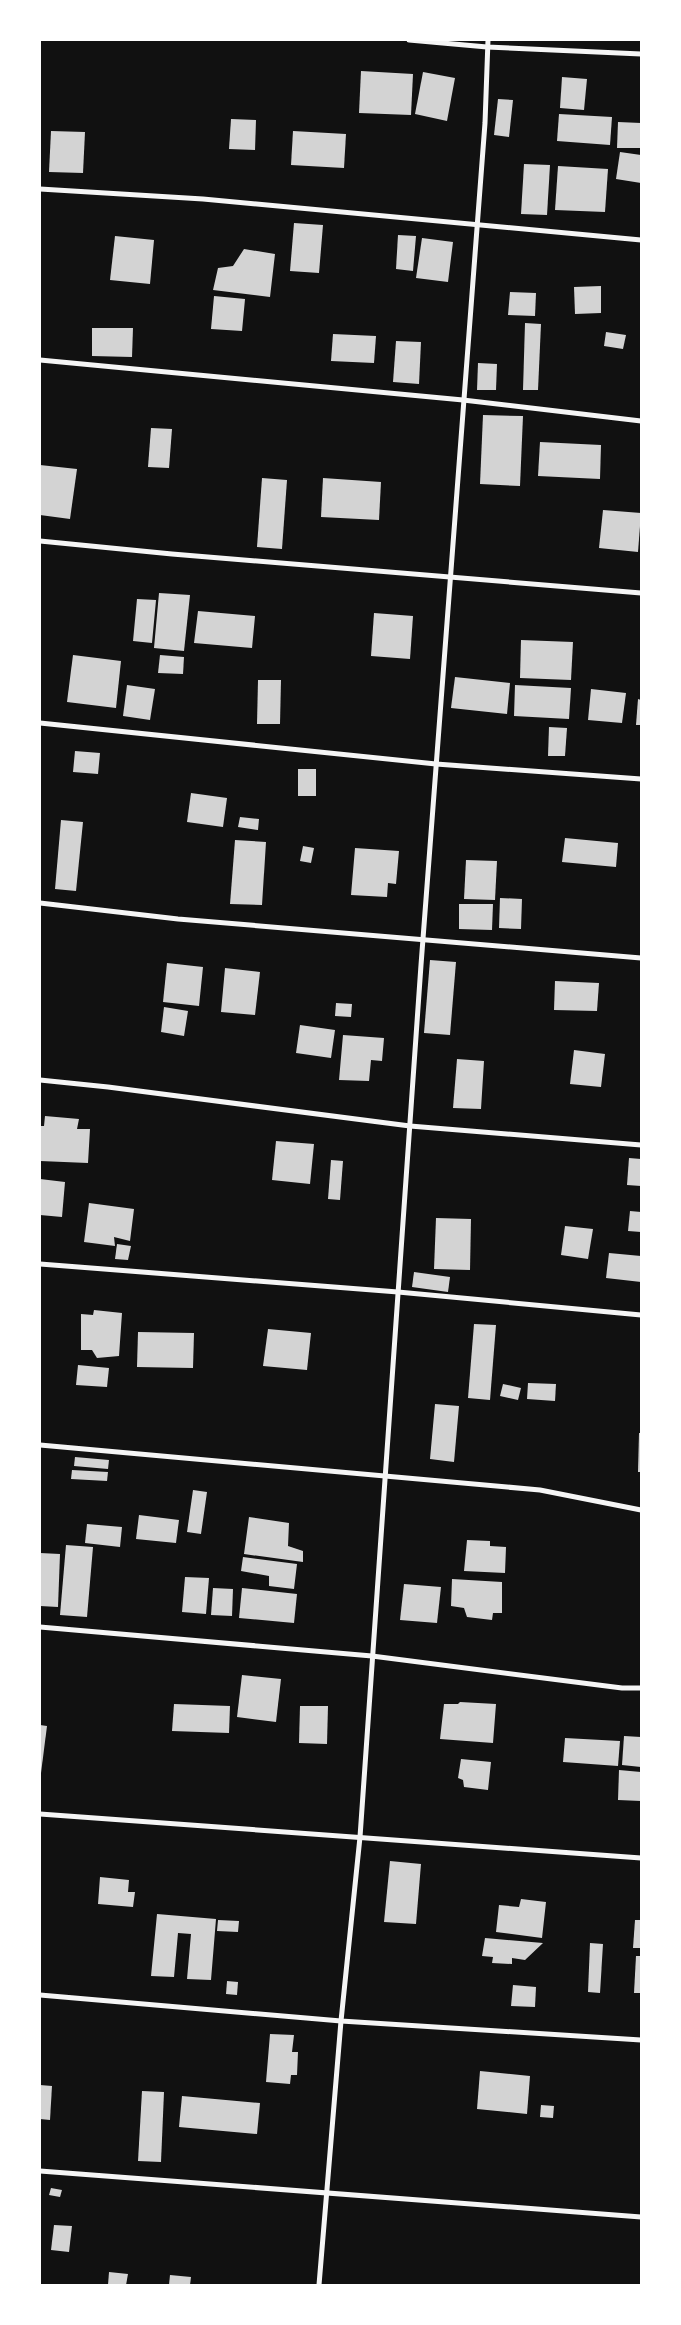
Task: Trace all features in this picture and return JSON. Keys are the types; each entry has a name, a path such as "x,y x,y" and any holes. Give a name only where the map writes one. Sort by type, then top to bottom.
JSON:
{"street":[{"path":"409,40 487,47 641,54"},
{"path":"319,2285 341,2021 360,1836 423,941 485,123 488,40"},
{"path":"40,189 203,199 641,240"},
{"path":"40,360 463,400 641,421"},
{"path":"40,541 641,593"},
{"path":"40,724 436,764 641,779"},
{"path":"40,903 178,919 641,958"},
{"path":"40,1080 410,1126 641,1145"},
{"path":"40,1264 398,1292 641,1315"},
{"path":"40,1445 386,1478 540,1490 641,1510"},
{"path":"40,1627 372,1656 622,1688 641,1688"},
{"path":"40,1814 641,1858"},
{"path":"40,1994 341,2021 641,2040"},
{"path":"40,2171 641,2217"}],"building":[{"path":"361,71 413,74 411,115 359,113"},
{"path":"423,72 455,78 447,121 415,114"},
{"path":"562,77 587,79 584,110 560,108"},
{"path":"498,99 513,100 509,137 494,135"},
{"path":"559,114 612,117 610,145 557,141"},
{"path":"231,119 256,120 255,150 229,149"},
{"path":"618,122 641,123 641,148 617,148"},
{"path":"51,131 85,132 83,173 49,172"},
{"path":"293,131 346,134 344,168 291,165"},
{"path":"620,152 641,155 641,183 616,179"},
{"path":"524,164 550,165 547,215 521,214"},
{"path":"558,166 608,169 605,212 555,210"},
{"path":"294,223 323,225 319,273 290,271"},
{"path":"398,235 416,236 413,271 396,269"},
{"path":"115,236 154,240 150,284 110,280"},
{"path":"422,238 453,242 448,282 416,278"},
{"path":"244,249 275,254 270,297 213,290 218,268 233,266"},
{"path":"601,286 601,313 575,314 574,287"},
{"path":"510,292 536,293 535,316 508,315"},
{"path":"214,296 245,299 242,331 211,329"},
{"path":"525,323 541,324 538,390 523,390"},
{"path":"92,328 133,328 132,357 92,356"},
{"path":"606,332 626,335 623,349 604,346"},
{"path":"333,334 376,336 374,363 331,361"},
{"path":"396,341 421,342 419,384 393,382"},
{"path":"478,363 497,364 496,390 477,390"},
{"path":"483,415 523,416 520,486 480,484"},
{"path":"151,428 172,429 169,468 148,467"},
{"path":"540,442 601,445 600,479 538,476"},
{"path":"40,465 77,469 70,519 40,515"},
{"path":"262,478 287,480 282,549 257,547"},
{"path":"323,478 381,482 379,520 321,517"},
{"path":"603,510 641,513 638,552 599,548"},
{"path":"159,593 190,595 184,651 154,648"},
{"path":"137,599 156,600 152,643 133,641"},
{"path":"198,611 255,616 252,648 194,643"},
{"path":"374,613 413,616 410,659 371,656"},
{"path":"521,640 573,642 571,680 520,678"},
{"path":"73,655 121,661 116,708 67,702"},
{"path":"160,655 184,657 183,674 158,673"},
{"path":"455,677 510,683 507,714 451,708"},
{"path":"258,680 281,680 280,724 257,724"},
{"path":"127,685 155,689 150,720 123,716"},
{"path":"515,685 571,688 569,719 514,716"},
{"path":"591,689 626,693 622,723 588,720"},
{"path":"638,699 641,700 641,725 636,725"},
{"path":"549,727 567,728 565,756 548,756"},
{"path":"75,751 100,753 98,774 73,772"},
{"path":"298,769 316,769 316,796 298,796"},
{"path":"191,793 227,798 223,827 187,822"},
{"path":"240,817 259,819 258,830 238,827"},
{"path":"61,820 83,822 76,891 55,889"},
{"path":"565,838 618,843 616,867 562,862"},
{"path":"235,840 266,842 262,905 230,904"},
{"path":"303,846 314,848 311,863 300,861"},
{"path":"355,848 399,851 396,884 388,883 387,897 351,895"},
{"path":"466,860 497,861 495,900 464,899"},
{"path":"500,898 522,899 521,929 499,928"},
{"path":"459,904 493,904 492,930 459,929"},
{"path":"430,960 456,962 450,1035 424,1033"},
{"path":"167,963 203,967 199,1006 163,1002"},
{"path":"225,968 260,972 255,1015 221,1012"},
{"path":"555,981 599,983 597,1011 554,1010"},
{"path":"336,1003 352,1004 351,1017 335,1016"},
{"path":"164,1007 188,1011 184,1036 161,1032"},
{"path":"300,1025 335,1030 331,1058 296,1053"},
{"path":"343,1035 384,1038 382,1061 371,1060 369,1081 339,1080"},
{"path":"574,1050 605,1054 601,1087 570,1084"},
{"path":"457,1059 484,1061 481,1109 453,1108"},
{"path":"45,1116 79,1119 77,1129 90,1129 88,1163 40,1161 40,1126 44,1126"},
{"path":"276,1141 314,1144 310,1184 272,1180"},
{"path":"629,1158 641,1159 641,1186 627,1185"},
{"path":"331,1160 343,1161 340,1200 328,1199"},
{"path":"40,1179 65,1182 62,1217 40,1215"},
{"path":"89,1203 134,1209 130,1241 114,1237 115,1246 84,1242"},
{"path":"630,1211 641,1212 641,1232 628,1231"},
{"path":"436,1218 471,1219 470,1270 434,1269"},
{"path":"565,1226 593,1229 588,1259 561,1255"},
{"path":"117,1244 131,1246 128,1260 115,1259"},
{"path":"609,1253 641,1256 641,1282 606,1278"},
{"path":"414,1272 450,1277 448,1292 412,1287"},
{"path":"94,1310 122,1313 119,1356 97,1358 92,1350 81,1350 81,1314 93,1315"},
{"path":"474,1324 496,1325 490,1400 468,1398"},
{"path":"268,1329 311,1333 307,1370 263,1366"},
{"path":"138,1332 194,1333 193,1368 137,1367"},
{"path":"78,1365 109,1368 107,1387 76,1385"},
{"path":"528,1383 556,1384 555,1401 527,1399"},
{"path":"503,1384 521,1388 518,1400 500,1396"},
{"path":"435,1404 459,1406 454,1462 430,1459"},
{"path":"639,1433 641,1433 641,1472 638,1472"},
{"path":"75,1457 109,1460 108,1469 74,1466"},
{"path":"72,1470 108,1472 107,1481 71,1479"},
{"path":"193,1490 207,1492 201,1534 187,1532"},
{"path":"139,1515 179,1520 176,1543 136,1539"},
{"path":"249,1517 289,1523 288,1546 303,1551 303,1562 244,1554"},
{"path":"87,1524 122,1527 120,1547 85,1543"},
{"path":"467,1540 490,1541 490,1546 506,1547 505,1573 464,1571"},
{"path":"66,1545 93,1547 87,1617 60,1615"},
{"path":"40,1553 60,1554 58,1607 40,1606"},
{"path":"243,1557 297,1564 294,1589 269,1586 269,1576 241,1571"},
{"path":"185,1577 209,1578 206,1614 182,1612"},
{"path":"452,1579 502,1582 502,1613 493,1613 492,1620 467,1617 464,1608 451,1606"},
{"path":"404,1584 441,1587 437,1623 400,1620"},
{"path":"213,1588 233,1589 232,1616 211,1615"},
{"path":"242,1588 297,1594 294,1623 239,1618"},
{"path":"242,1675 281,1679 276,1722 237,1717"},
{"path":"460,1702 496,1704 493,1743 440,1739 444,1704 458,1704"},
{"path":"174,1704 230,1706 229,1733 172,1731"},
{"path":"300,1706 328,1706 327,1744 299,1743"},
{"path":"40,1725 47,1726 41,1773 40,1773"},
{"path":"624,1736 641,1737 641,1767 622,1765"},
{"path":"565,1738 620,1741 618,1766 563,1762"},
{"path":"461,1759 491,1762 488,1790 464,1787 463,1780 458,1778"},
{"path":"619,1770 641,1772 641,1801 618,1800"},
{"path":"390,1861 421,1864 416,1924 384,1922"},
{"path":"100,1877 129,1880 128,1892 135,1892 133,1907 98,1904"},
{"path":"521,1899 546,1902 542,1938 496,1932 499,1905 519,1907"},
{"path":"157,1914 216,1919 211,1980 187,1979 191,1934 178,1933 174,1977 151,1976"},
{"path":"218,1920 239,1921 238,1932 217,1931"},
{"path":"635,1920 641,1920 641,1948 633,1948"},
{"path":"485,1938 543,1943 525,1960 512,1958 512,1964 492,1963 493,1957 482,1956"},
{"path":"590,1943 603,1944 600,1993 588,1992"},
{"path":"636,1956 641,1956 641,1993 634,1993"},
{"path":"227,1981 238,1982 237,1995 226,1994"},
{"path":"513,1985 536,1987 535,2007 511,2006"},
{"path":"270,2034 294,2035 292,2052 298,2052 297,2075 291,2075 290,2084 266,2082"},
{"path":"480,2071 530,2076 527,2114 477,2109"},
{"path":"40,2085 52,2086 50,2120 40,2119"},
{"path":"142,2091 164,2092 161,2162 138,2161"},
{"path":"182,2096 260,2103 257,2134 179,2127"},
{"path":"541,2105 554,2106 553,2118 540,2117"},
{"path":"51,2188 62,2190 60,2197 49,2195"},
{"path":"54,2225 72,2226 69,2252 51,2250"},
{"path":"109,2272 128,2274 126,2285 108,2285"},
{"path":"170,2275 191,2277 190,2285 169,2285"}]}
